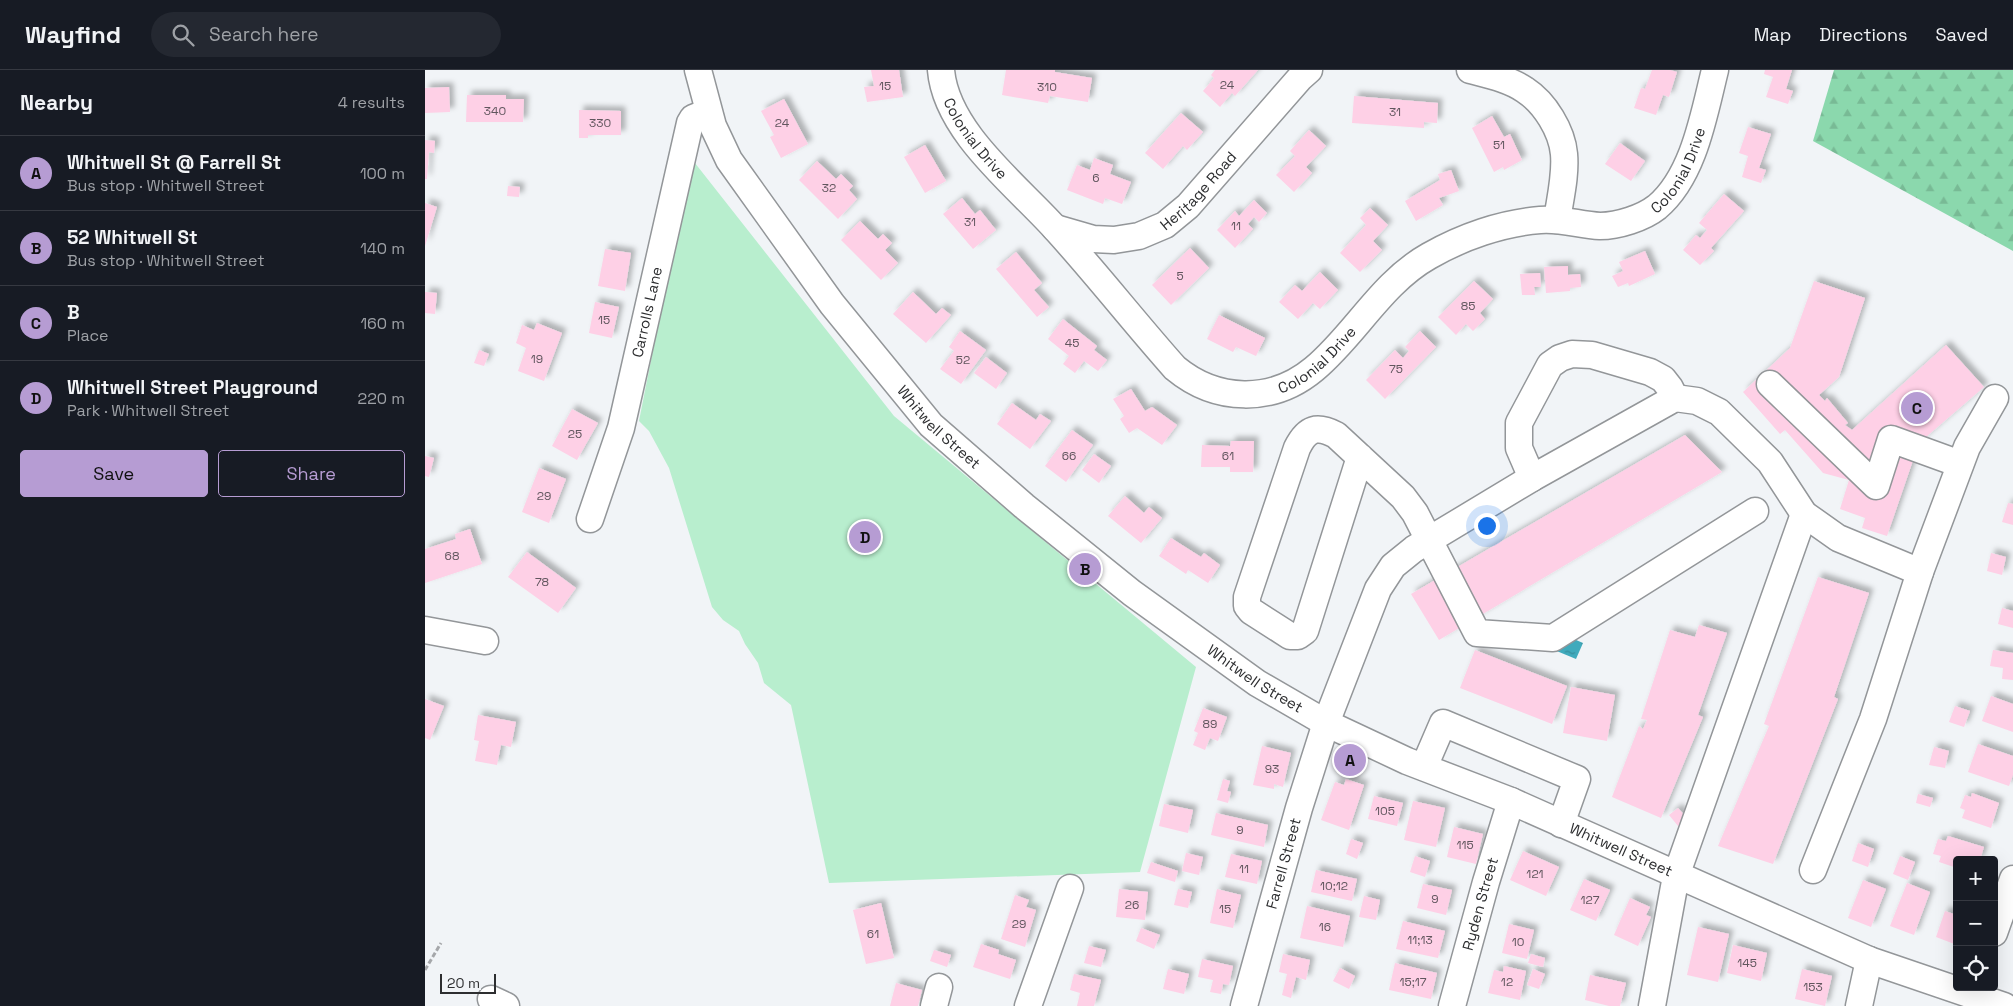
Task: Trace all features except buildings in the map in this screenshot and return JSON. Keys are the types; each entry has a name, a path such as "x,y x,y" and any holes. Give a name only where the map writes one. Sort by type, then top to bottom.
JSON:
{"street":[{"name":"Colonial Drive","path":"941,70 947,99 963,127 989,159 1055,228 1175,368 1185,377 1205,387 1228,394 1246,395 1262,394 1276,389 1293,382 1313,370 1395,282 1427,257 1459,240 1527,222 1557,220 1601,226 1634,220 1657,207 1689,164 1715,70"},
{"name":"Heritage Road","path":"1055,228 1093,239 1114,240 1139,236 1165,226 1188,206 1309,70"},
{"path":"1470,70 1505,80 1529,80 1563,143 1564,167 1557,220"},
{"name":"Carrolls Lane","path":"590,520 621,428 691,122 704,81"},
{"name":"Whitwell Street","path":"704,81 715,134 723,150 751,193 832,304 931,425 1023,506 1132,593 1257,683 1327,723 1424,767 1511,801 1676,876 1869,960 1953,985"},
{"path":"1532,478 1519,448 1519,423 1550,364 1572,354 1592,355 1650,372 1663,379 1675,398 1697,401 1719,412 1770,462 1804,514 1838,538 1920,572"},
{"path":"1770,384 1876,486 1891,439 1960,464"},
{"name":"Farrell Street","path":"1244,1006 1299,808 1327,723 1378,590 1385,577 1402,557 1428,539 1675,398"},
{"path":"1813,870 1873,719 1920,572 1960,464 1967,447 1995,398"},
{"path":"1359,457 1305,631 1298,636 1290,636 1251,611 1247,606 1247,597 1297,448 1301,438 1309,431 1327,430 1336,436 1403,497 1415,513 1477,633 1553,638 1755,511"},
{"path":"1652,1006 1676,876 1804,514"},
{"path":"425,630 485,641"},
{"path":"1424,767 1443,723 1577,779 1561,824"},
{"name":"Ryden Street","path":"1452,1006 1486,882 1511,801"},
{"path":"1998,922 2013,879"},
{"path":"1028,1006 1070,888"},
{"path":"1859,1006 1869,960"},
{"name":"Whitwell Street","path":"1975,991 2004,1006"}],"path":[{"path":"425,970 441,944"}],"green space":[{"path":"1834,70 2013,70 2013,251 1813,141"},
{"path":"691,158 894,416 1196,667 1140,872 829,883 791,705 764,683 758,663 739,631 723,620 712,607 669,468 649,431 639,421"}],"water":[{"path":"1537,623 1583,643 1576,659 1530,640"}],"place":[{"name":"B","path":"1917,408"},
{"name":"Whitwell Street Playground","path":"865,537"},
{"name":"52 Whitwell St","path":"1085,569"},
{"name":"Whitwell St @ Farrell St","path":"1350,760"}]}
